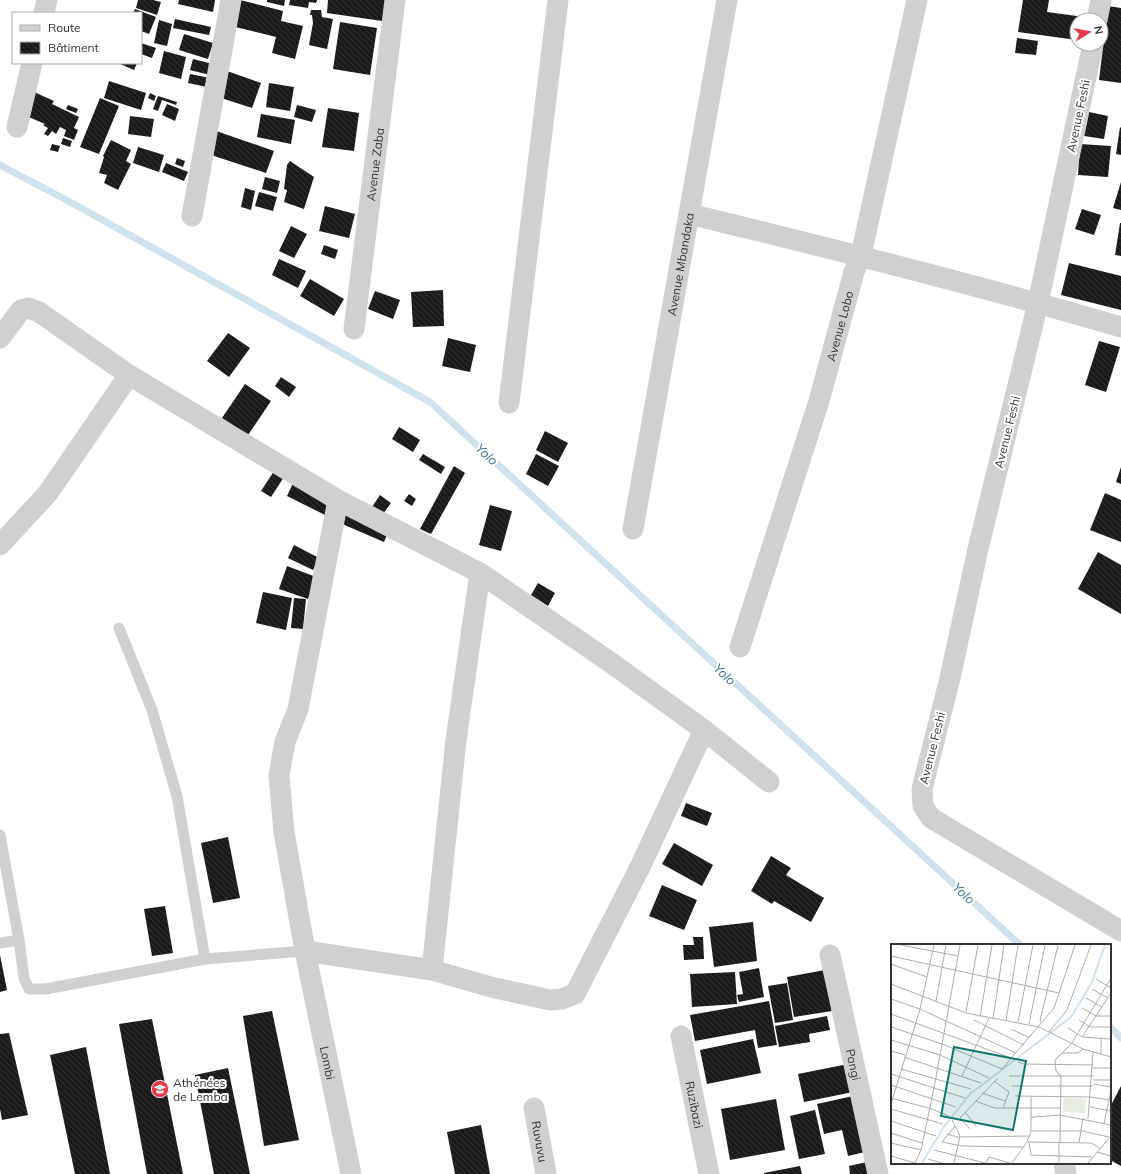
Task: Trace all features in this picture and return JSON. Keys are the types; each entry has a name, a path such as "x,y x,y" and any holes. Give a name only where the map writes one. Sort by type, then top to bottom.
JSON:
{"street":[{"path":"44,12 47,0"},
{"path":"192,216 231,0"},
{"name":"Avenue Zaba","path":"354,329 395,0"},
{"path":"509,403 558,0"},
{"name":"Avenue Mbandaka","path":"633,529 727,0"},
{"name":"Avenue Lobo","path":"740,647 819,401 854,272 861,255 917,0"},
{"path":"1099,12 1101,0"},
{"name":"Avenue Feshi","path":"1090,52 1038,303 978,549 950,678 922,789 923,806 931,818 1121,931"},
{"path":"17,127 32,64"},
{"path":"689,214 861,255 1121,327"},
{"path":"0,338 21,310 29,308 39,312 129,375 338,500 480,573 610,662 704,730 769,782"},
{"path":"0,545 48,493 129,375"},
{"name":"Lombi","path":"338,500 298,709 285,742 279,775 284,832 305,951 351,1174"},
{"path":"432,970 456,740 480,573"},
{"path":"305,951 432,970 491,987 550,1000 562,999 575,994 640,867 704,730"},
{"name":"Pangi","path":"830,955 878,1174"},
{"name":"Ruzibazi","path":"681,1036 708,1174"},
{"name":"Ruvuvu","path":"534,1108 546,1174"},
{"path":"1064,1164 1066,1174"}],"lane":[{"path":"119,628 152,710 177,796 205,959"},
{"path":"0,835 19,940 24,978 28,989 46,990 205,959 305,951"},
{"path":"0,943 19,940"}],"building":[{"path":"138,0 153,0 161,2 157,15 136,8"},
{"path":"179,0 215,0 213,12 178,4"},
{"path":"240,0 283,11 281,21 303,26 295,59 272,53 276,37 231,26"},
{"path":"267,0 285,0 284,6 267,2"},
{"path":"290,0 317,0 316,3 309,2 308,8 289,5"},
{"path":"328,0 392,0 389,22 327,13"},
{"path":"1023,0 1049,0 1047,12 1069,15 1069,39 1018,32"},
{"path":"1108,6 1121,8 1121,83 1099,80 1102,52 1109,52 1109,12 1107,12"},
{"path":"135,9 156,17 149,34 142,31 142,12 134,12"},
{"path":"311,10 321,10 322,17 333,19 327,49 309,45 313,23 312,15 310,15"},
{"path":"175,19 211,27 209,35 173,28"},
{"path":"159,20 172,24 167,46 154,43"},
{"path":"340,22 377,28 370,75 333,69"},
{"path":"184,34 213,43 208,59 179,50"},
{"path":"1017,38 1038,41 1036,55 1015,53"},
{"path":"142,43 156,48 152,58 142,54"},
{"path":"164,51 186,57 181,79 159,73"},
{"path":"193,59 213,64 210,75 190,70"},
{"path":"120,64 137,64 134,70"},
{"path":"227,71 261,83 252,108 218,97"},
{"path":"190,74 210,78 207,87 188,83"},
{"path":"109,81 146,93 141,110 104,98"},
{"path":"269,83 294,87 290,111 266,107"},
{"path":"34,92 54,101 52,104 79,117 74,128 78,130 74,140 64,136 66,130 60,127 56,134 52,131 48,136 44,134 48,128 43,125 45,124 24,115"},
{"path":"150,93 156,96 154,101 148,98"},
{"path":"158,96 177,102 176,105 162,100 158,111 153,109"},
{"path":"100,98 119,106 99,154 80,147"},
{"path":"167,104 179,109 175,121 162,115"},
{"path":"68,105 78,109 76,113 66,109"},
{"path":"297,105 316,110 312,122 294,117"},
{"path":"328,108 359,113 354,151 322,147"},
{"path":"1089,112 1108,116 1104,139 1084,136"},
{"path":"261,114 295,120 291,144 257,137"},
{"path":"130,116 154,119 151,137 128,134"},
{"path":"1120,127 1121,128 1121,155 1116,154"},
{"path":"216,131 274,151 266,173 208,154"},
{"path":"63,138 72,141 70,147 61,144"},
{"path":"111,140 131,150 126,161 131,164 118,190 104,183 107,175 99,173 104,157 103,156"},
{"path":"52,144 60,146 58,152 50,150"},
{"path":"1080,144 1111,146 1108,177 1078,175"},
{"path":"138,147 164,155 159,172 133,163"},
{"path":"177,158 185,161 183,167 175,164"},
{"path":"290,161 314,177 304,209 284,202 287,190 284,189 287,165"},
{"path":"166,163 188,172 184,181 162,172"},
{"path":"265,177 280,181 277,193 262,189"},
{"path":"1121,182 1121,210 1113,208"},
{"path":"245,188 255,191 251,210 241,207"},
{"path":"259,192 277,197 273,211 255,206"},
{"path":"325,206 355,214 349,238 319,231"},
{"path":"1082,209 1101,215 1094,235 1075,229"},
{"path":"1121,223 1121,256 1115,255"},
{"path":"291,226 307,234 294,258 279,251"},
{"path":"324,245 338,250 335,259 321,254"},
{"path":"279,259 306,271 298,288 272,275"},
{"path":"1069,263 1121,276 1121,310 1061,295"},
{"path":"310,279 344,299 334,316 300,296"},
{"path":"443,290 444,326 413,327 411,292"},
{"path":"375,291 400,300 393,319 368,309"},
{"path":"228,333 250,348 229,377 207,361"},
{"path":"448,338 476,345 470,372 442,366"},
{"path":"1099,341 1120,347 1106,392 1085,385"},
{"path":"281,377 296,387 289,397 275,386"},
{"path":"245,384 271,401 248,435 222,418"},
{"path":"399,427 420,440 413,452 392,439"},
{"path":"545,431 568,443 558,462 536,450"},
{"path":"423,454 445,467 441,474 419,460"},
{"path":"536,454 559,466 548,486 526,474"},
{"path":"454,466 465,473 431,534 420,529"},
{"path":"1121,467 1121,484 1116,482"},
{"path":"276,468 286,474 271,497 261,491"},
{"path":"295,479 333,498 325,515 287,496"},
{"path":"1105,493 1121,500 1121,542 1090,530"},
{"path":"409,494 416,499 412,506 404,501"},
{"path":"380,495 391,503 383,514 372,507"},
{"path":"490,505 512,511 501,551 479,545"},
{"path":"346,509 390,528 384,542 340,523"},
{"path":"294,545 319,558 313,570 288,558"},
{"path":"1098,552 1121,565 1121,614 1078,589"},
{"path":"287,566 316,577 308,599 279,589"},
{"path":"538,583 555,593 548,606 531,595"},
{"path":"263,592 292,598 286,630 256,623"},
{"path":"294,598 306,599 303,629 291,628"},
{"path":"686,803 712,813 707,826 681,816"},
{"path":"228,837 240,898 213,903 201,843"},
{"path":"674,843 713,865 702,886 662,864"},
{"path":"771,856 791,868 786,875 824,898 811,922 774,901 772,904 751,891"},
{"path":"662,885 697,900 684,930 649,916"},
{"path":"165,906 173,953 152,956 144,909"},
{"path":"753,922 757,961 714,967 709,927"},
{"path":"693,937 703,937 704,959 684,960 683,945 694,945"},
{"path":"0,955 7,990 0,992"},
{"path":"759,968 764,997 739,1002 737,995 743,994 739,972"},
{"path":"825,970 832,1011 794,1017 787,977"},
{"path":"735,972 737,1004 692,1007 690,974"},
{"path":"787,983 793,1020 775,1023 768,986"},
{"path":"769,1001 777,1045 758,1048 755,1030 695,1041 690,1015"},
{"path":"272,1011 299,1140 264,1146 243,1016"},
{"path":"827,1016 830,1030 809,1034 810,1042 779,1047 775,1026"},
{"path":"152,1019 183,1174 147,1174 119,1024"},
{"path":"9,1033 28,1115 2,1120 0,1109 0,1034"},
{"path":"753,1039 761,1073 707,1084 700,1050"},
{"path":"86,1047 110,1174 75,1174 50,1055"},
{"path":"848,1064 853,1092 804,1102 798,1074"},
{"path":"228,1068 250,1174 214,1174 195,1075"},
{"path":"1121,1086 1121,1166 1111,1161 1111,1105"},
{"path":"853,1096 865,1152 848,1156 842,1130 824,1134 817,1104"},
{"path":"776,1099 785,1150 730,1160 721,1109"},
{"path":"815,1110 825,1154 799,1159 790,1116"},
{"path":"481,1125 490,1174 455,1174 447,1132"},
{"path":"867,1162 870,1174 850,1174 849,1166"},
{"path":"800,1166 802,1174 764,1174 764,1173"}],"waterway":[{"name":"Yolo","path":"0,165 72,203 430,402 1019,944"},
{"name":"Yolo","path":"1111,1028 1121,1038"}],"place":[{"name":"Athénées de Lemba","path":"160,1089"}]}
